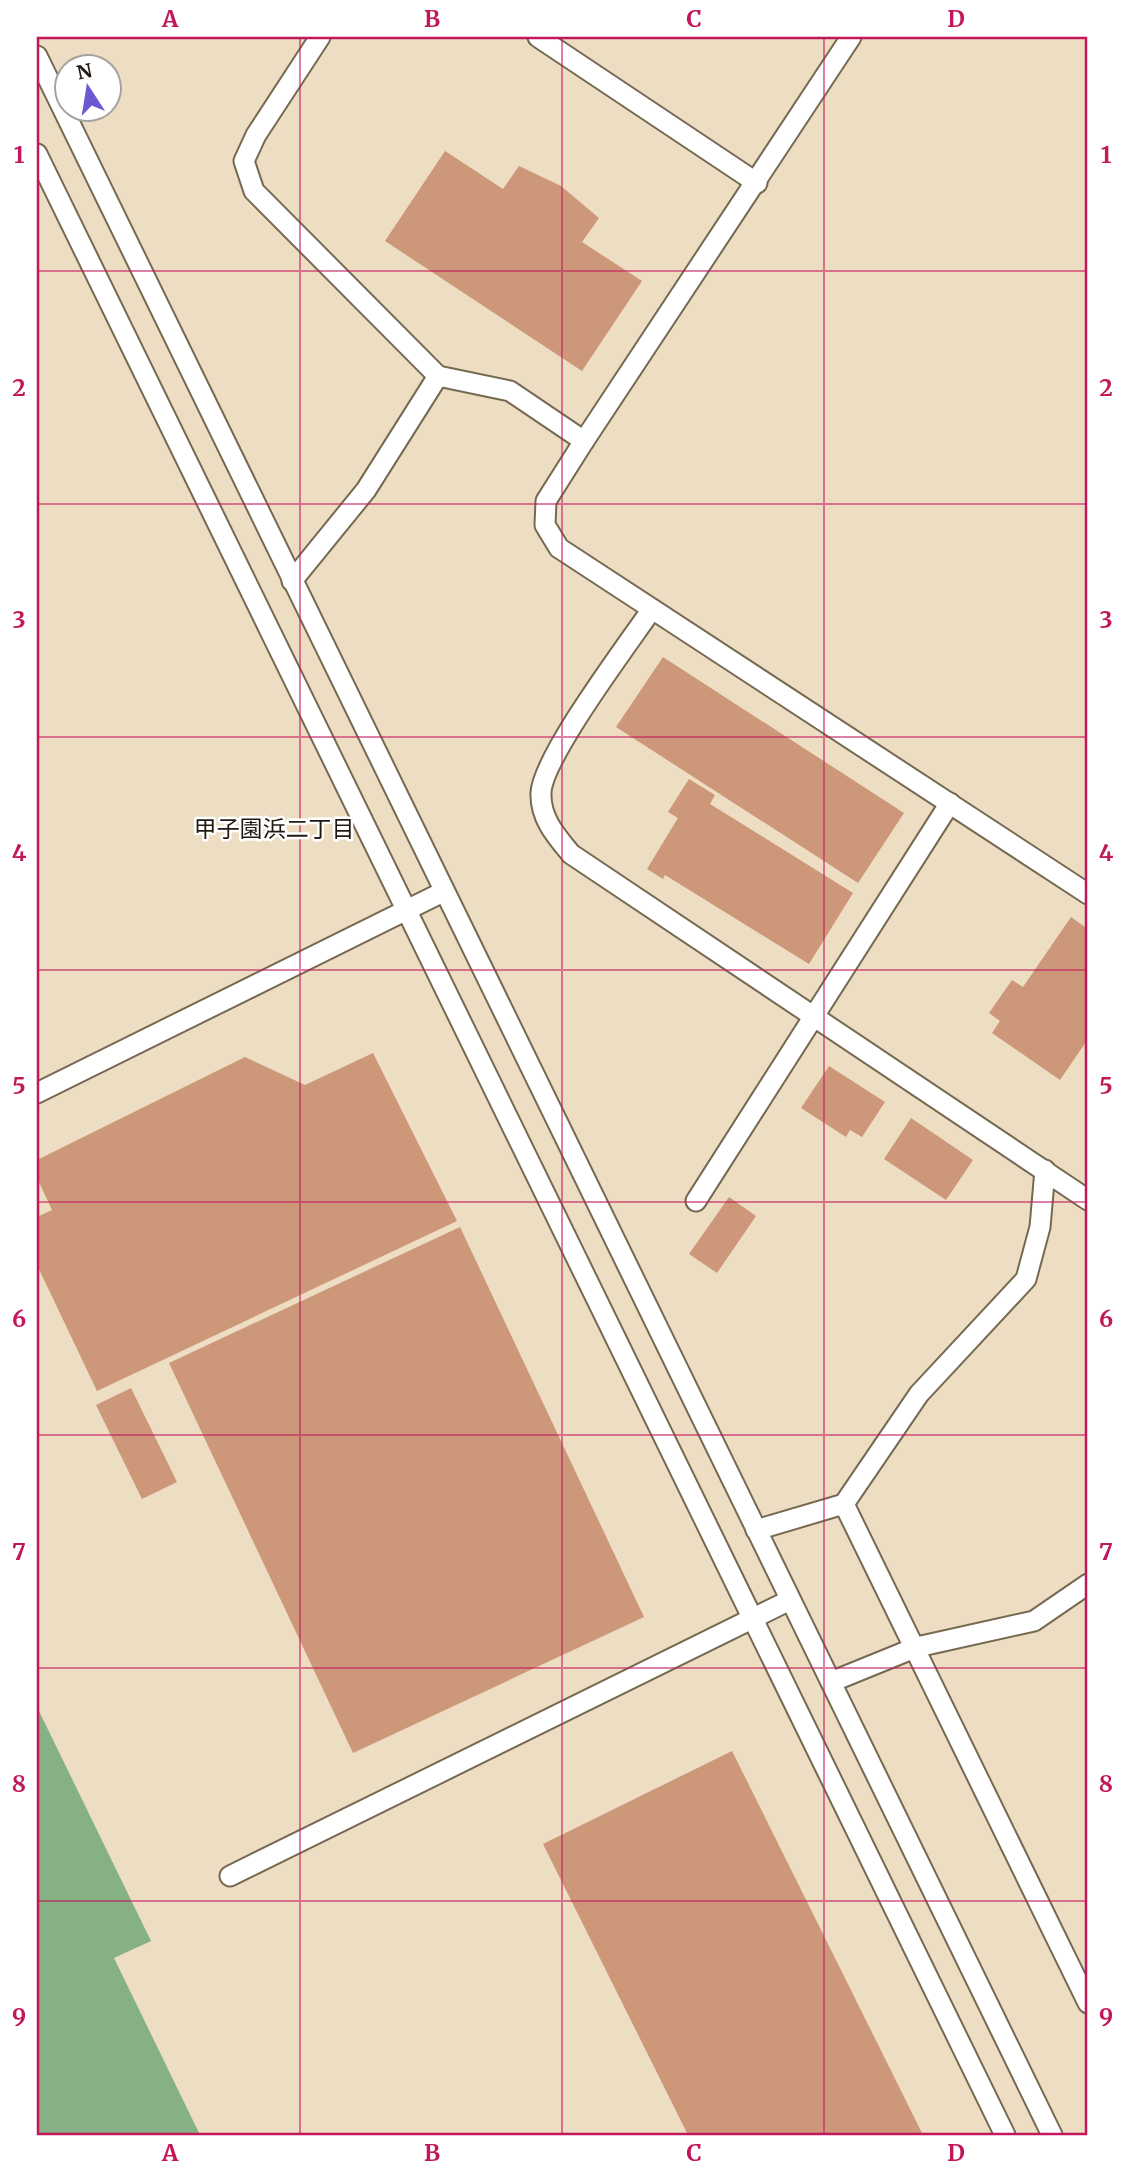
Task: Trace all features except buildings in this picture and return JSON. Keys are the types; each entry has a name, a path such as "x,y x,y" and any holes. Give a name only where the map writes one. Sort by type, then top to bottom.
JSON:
{"lane":[{"path":"320,37 256,135 244,161 254,191 439,376 510,391 584,441"},
{"path":"538,37 757,183"},
{"path":"851,37 546,501 545,525 559,548 1088,894"},
{"path":"37,56 1052,2135"},
{"path":"37,154 1005,2135"},
{"path":"292,581 366,490 439,376"},
{"path":"652,609 551,760 541,792 547,823 571,854 1088,1199"},
{"path":"696,1201 950,803"},
{"path":"37,1093 443,892"},
{"path":"756,1530 844,1504 919,1394 1026,1279 1040,1227 1045,1170"},
{"path":"844,1504 917,1647 1088,2003"},
{"path":"831,1682 917,1647 1034,1621 1088,1584"},
{"path":"230,1876 790,1600"}],"shaded area":[{"path":"37,1707 151,1941 114,1958 200,2135 37,2135"}],"district":[{"name":"甲子園浜二丁目","path":"274,829"}]}
